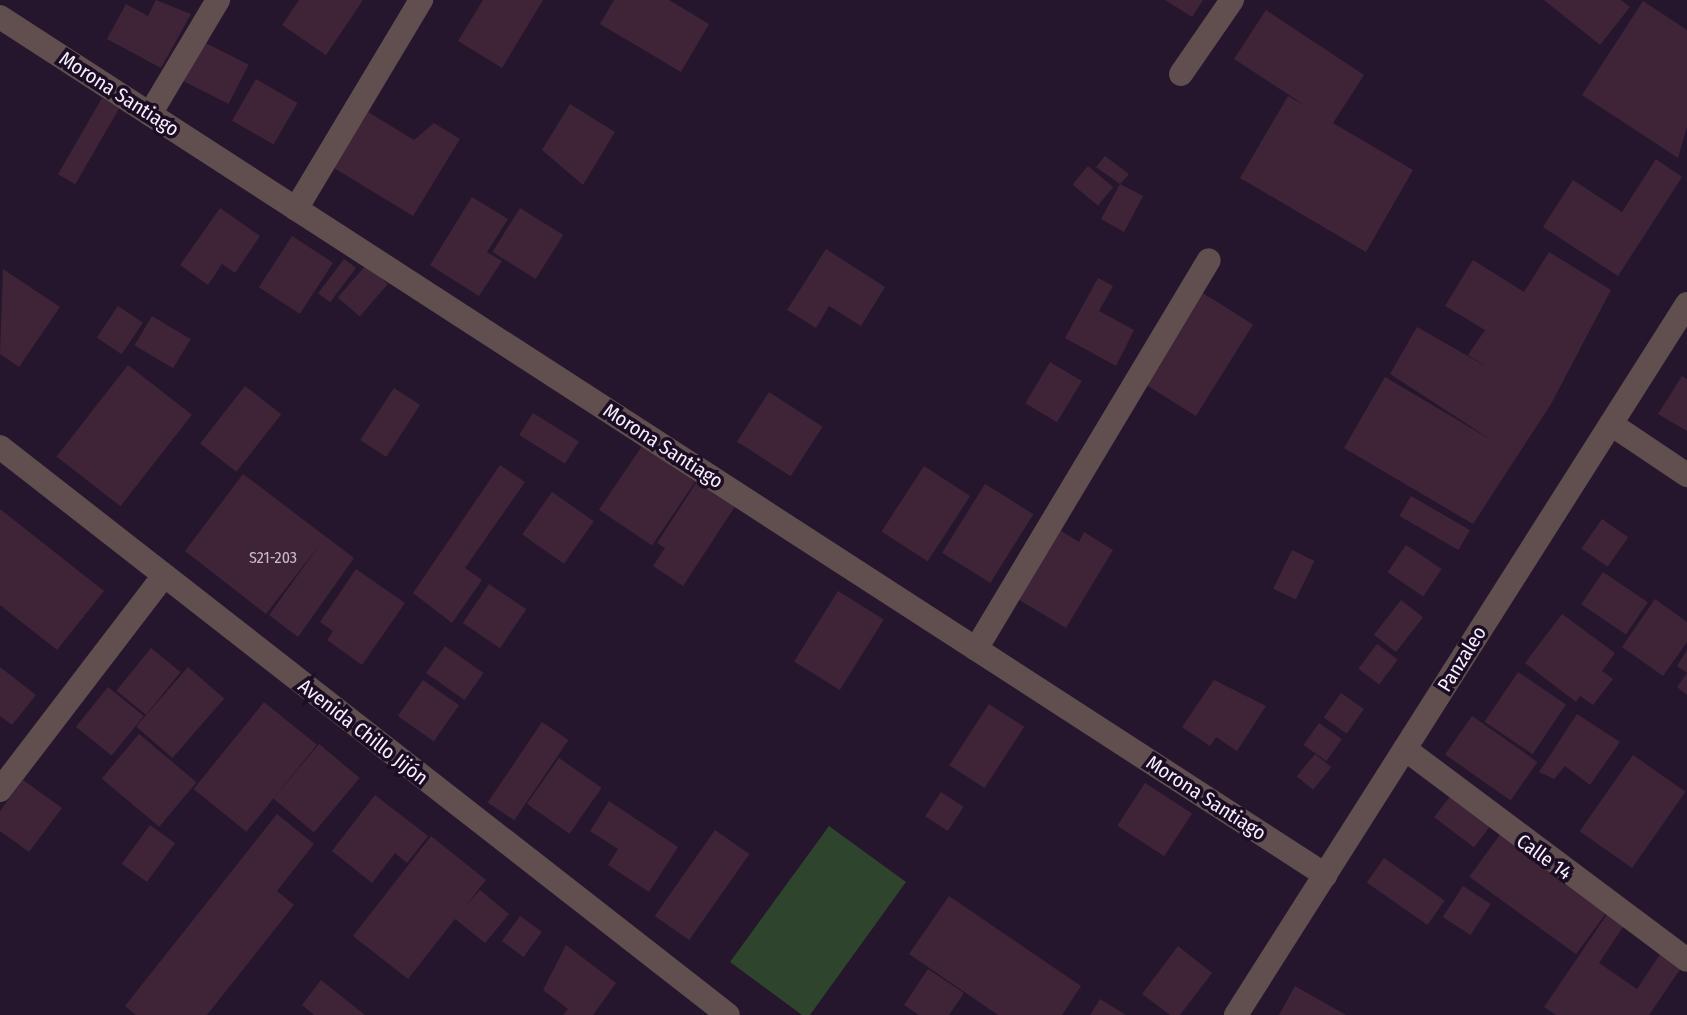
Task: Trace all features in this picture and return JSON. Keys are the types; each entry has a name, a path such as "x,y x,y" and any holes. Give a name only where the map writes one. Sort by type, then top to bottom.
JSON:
{"street":[{"path":"150,114 218,0"},
{"path":"296,209 421,0"},
{"path":"1181,74 1232,0"},
{"name":"Morona Santiago","path":"0,17 1325,875"},
{"path":"976,649 1209,260"},
{"name":"Panzaleo","path":"1236,1015 1687,304"},
{"path":"1611,424 1687,475"},
{"name":"Avenida Chillo Jijón","path":"0,447 728,1015"},
{"path":"0,790 163,577"},
{"name":"Calle 14","path":"1405,749 1687,960"}],"green space":[{"path":"829,826 906,882 810,1015 802,1015 730,962"}],"building":[{"path":"156,0 191,14 161,68 107,39 126,4 148,16"},
{"path":"299,0 363,0 326,55 282,25"},
{"path":"483,0 543,0 502,68 458,41"},
{"path":"614,0 669,0 709,24 681,72 600,24"},
{"path":"1165,0 1203,0 1192,17"},
{"path":"1544,0 1621,0 1630,7 1600,45"},
{"path":"1643,1 1687,30 1687,127 1678,158 1582,95"},
{"path":"1266,10 1364,75 1333,123 1413,170 1366,252 1240,178 1288,96 1306,106 1234,59"},
{"path":"196,38 249,65 229,104 176,77"},
{"path":"256,79 298,103 274,145 232,121"},
{"path":"102,98 119,108 75,184 58,174"},
{"path":"570,104 615,132 583,185 542,150"},
{"path":"368,112 414,140 434,123 460,139 413,216 334,168"},
{"path":"1105,156 1129,174 1120,184 1096,167"},
{"path":"1656,159 1682,177 1618,276 1543,227 1573,180 1622,212"},
{"path":"1088,166 1113,187 1098,206 1073,184"},
{"path":"1120,184 1143,196 1124,232 1101,219"},
{"path":"472,197 508,219 487,252 502,261 479,296 430,265"},
{"path":"220,208 260,236 235,273 222,264 208,285 180,265"},
{"path":"520,208 563,235 536,279 492,252"},
{"path":"292,236 333,263 300,314 259,287"},
{"path":"826,249 885,287 861,326 829,306 816,328 787,310"},
{"path":"1549,252 1611,290 1551,404 1473,524 1344,448 1385,377 1493,441 1390,374 1417,327 1487,367 1468,355 1485,330 1445,306 1473,260 1524,292"},
{"path":"344,259 356,268 330,302 318,293"},
{"path":"366,265 388,284 360,316 338,297"},
{"path":"3,269 60,307 19,367 0,354"},
{"path":"1098,278 1113,286 1099,311 1134,330 1116,366 1065,338"},
{"path":"1198,290 1253,324 1196,416 1141,382"},
{"path":"118,306 143,323 122,354 97,338"},
{"path":"152,316 191,339 173,368 134,345"},
{"path":"1050,362 1082,381 1057,422 1025,403"},
{"path":"128,365 192,415 120,506 57,456"},
{"path":"1682,376 1687,379 1687,431 1658,414"},
{"path":"245,386 281,414 236,472 200,444"},
{"path":"394,388 420,405 386,457 360,440"},
{"path":"769,392 823,427 791,476 737,441"},
{"path":"533,413 579,442 565,464 519,435"},
{"path":"642,446 695,482 652,546 599,510"},
{"path":"500,465 525,482 465,568 482,580 452,623 413,593"},
{"path":"924,466 970,496 928,561 882,531"},
{"path":"243,474 354,558 298,637 269,615 320,544 266,614 185,551"},
{"path":"698,480 736,505 683,586 653,566 665,548 657,543"},
{"path":"985,484 1033,514 990,583 942,553"},
{"path":"552,492 594,521 564,564 522,535"},
{"path":"1411,496 1470,530 1458,550 1400,516"},
{"path":"0,509 104,591 57,650 0,605"},
{"path":"1602,519 1628,537 1608,567 1581,548"},
{"path":"1058,529 1079,542 1084,532 1113,550 1066,628 1016,598"},
{"path":"1406,545 1442,569 1423,596 1388,572"},
{"path":"1292,550 1314,561 1296,600 1273,589"},
{"path":"356,569 405,603 362,665 327,640 333,631 320,622"},
{"path":"1603,572 1648,602 1626,635 1581,604"},
{"path":"489,584 526,609 500,648 463,623"},
{"path":"838,591 884,620 840,690 794,661"},
{"path":"1655,599 1687,622 1687,642 1663,676 1622,647"},
{"path":"1401,600 1423,617 1396,652 1374,635"},
{"path":"1562,614 1615,653 1602,671 1613,679 1593,705 1580,696 1576,702 1525,663"},
{"path":"1377,644 1398,660 1379,684 1358,669"},
{"path":"445,646 484,673 465,700 426,673"},
{"path":"151,648 181,672 146,715 116,691"},
{"path":"1687,650 1687,673 1677,666"},
{"path":"0,667 36,695 12,725 0,716"},
{"path":"188,667 224,698 172,758 136,727"},
{"path":"1518,672 1566,704 1533,754 1484,722"},
{"path":"1687,673 1687,695 1677,687"},
{"path":"423,680 459,705 434,741 398,716"},
{"path":"1214,680 1266,706 1237,751 1216,737 1210,746 1182,727"},
{"path":"108,687 144,716 112,756 76,727"},
{"path":"1341,693 1364,709 1347,734 1324,718"},
{"path":"264,702 317,745 246,832 194,789"},
{"path":"989,704 1024,727 984,788 949,765"},
{"path":"1577,714 1620,742 1590,785 1565,766 1554,779 1539,772"},
{"path":"1472,716 1538,762 1511,800 1445,755"},
{"path":"542,722 569,740 514,820 488,802"},
{"path":"1319,723 1342,739 1326,761 1304,745"},
{"path":"139,734 196,782 159,827 102,778"},
{"path":"319,744 360,778 314,832 273,798"},
{"path":"1315,754 1331,767 1313,790 1297,777"},
{"path":"1633,755 1685,792 1632,868 1580,831"},
{"path":"559,758 602,788 569,834 527,804"},
{"path":"23,780 62,808 29,852 0,831 0,811"},
{"path":"1145,783 1192,813 1164,856 1117,826"},
{"path":"941,792 964,807 948,831 925,816"},
{"path":"375,795 428,836 407,863 395,853 372,883 332,851"},
{"path":"1451,795 1491,825 1474,847 1434,817"},
{"path":"609,801 678,847 649,892 608,865 618,849 590,831"},
{"path":"277,814 314,844 277,891 294,905 207,1015 136,1015 125,1006"},
{"path":"150,825 175,843 147,882 122,864"},
{"path":"1504,829 1611,907 1576,954 1469,877"},
{"path":"715,830 749,854 689,940 655,916"},
{"path":"431,836 486,880 465,907 480,890 509,914 485,943 455,919 408,979 353,936"},
{"path":"1384,858 1445,900 1427,925 1367,883"},
{"path":"1463,886 1491,904 1471,935 1443,917"},
{"path":"949,896 1081,986 1062,1015 998,1015 909,954"},
{"path":"1612,907 1629,918 1599,963 1637,989 1663,950 1683,965 1649,1015 1556,1015 1544,1007"},
{"path":"520,916 542,932 524,957 502,941"},
{"path":"566,945 616,983 593,1015 563,1015 568,1009 543,990"},
{"path":"1178,946 1212,973 1180,1015 1170,1015 1142,994"},
{"path":"928,969 964,993 949,1015 919,1015 904,1005"},
{"path":"321,980 365,1015 314,1015 302,1005"},
{"path":"1295,986 1346,1015 1279,1015"},
{"path":"1100,999 1126,1015 1090,1015"}]}
